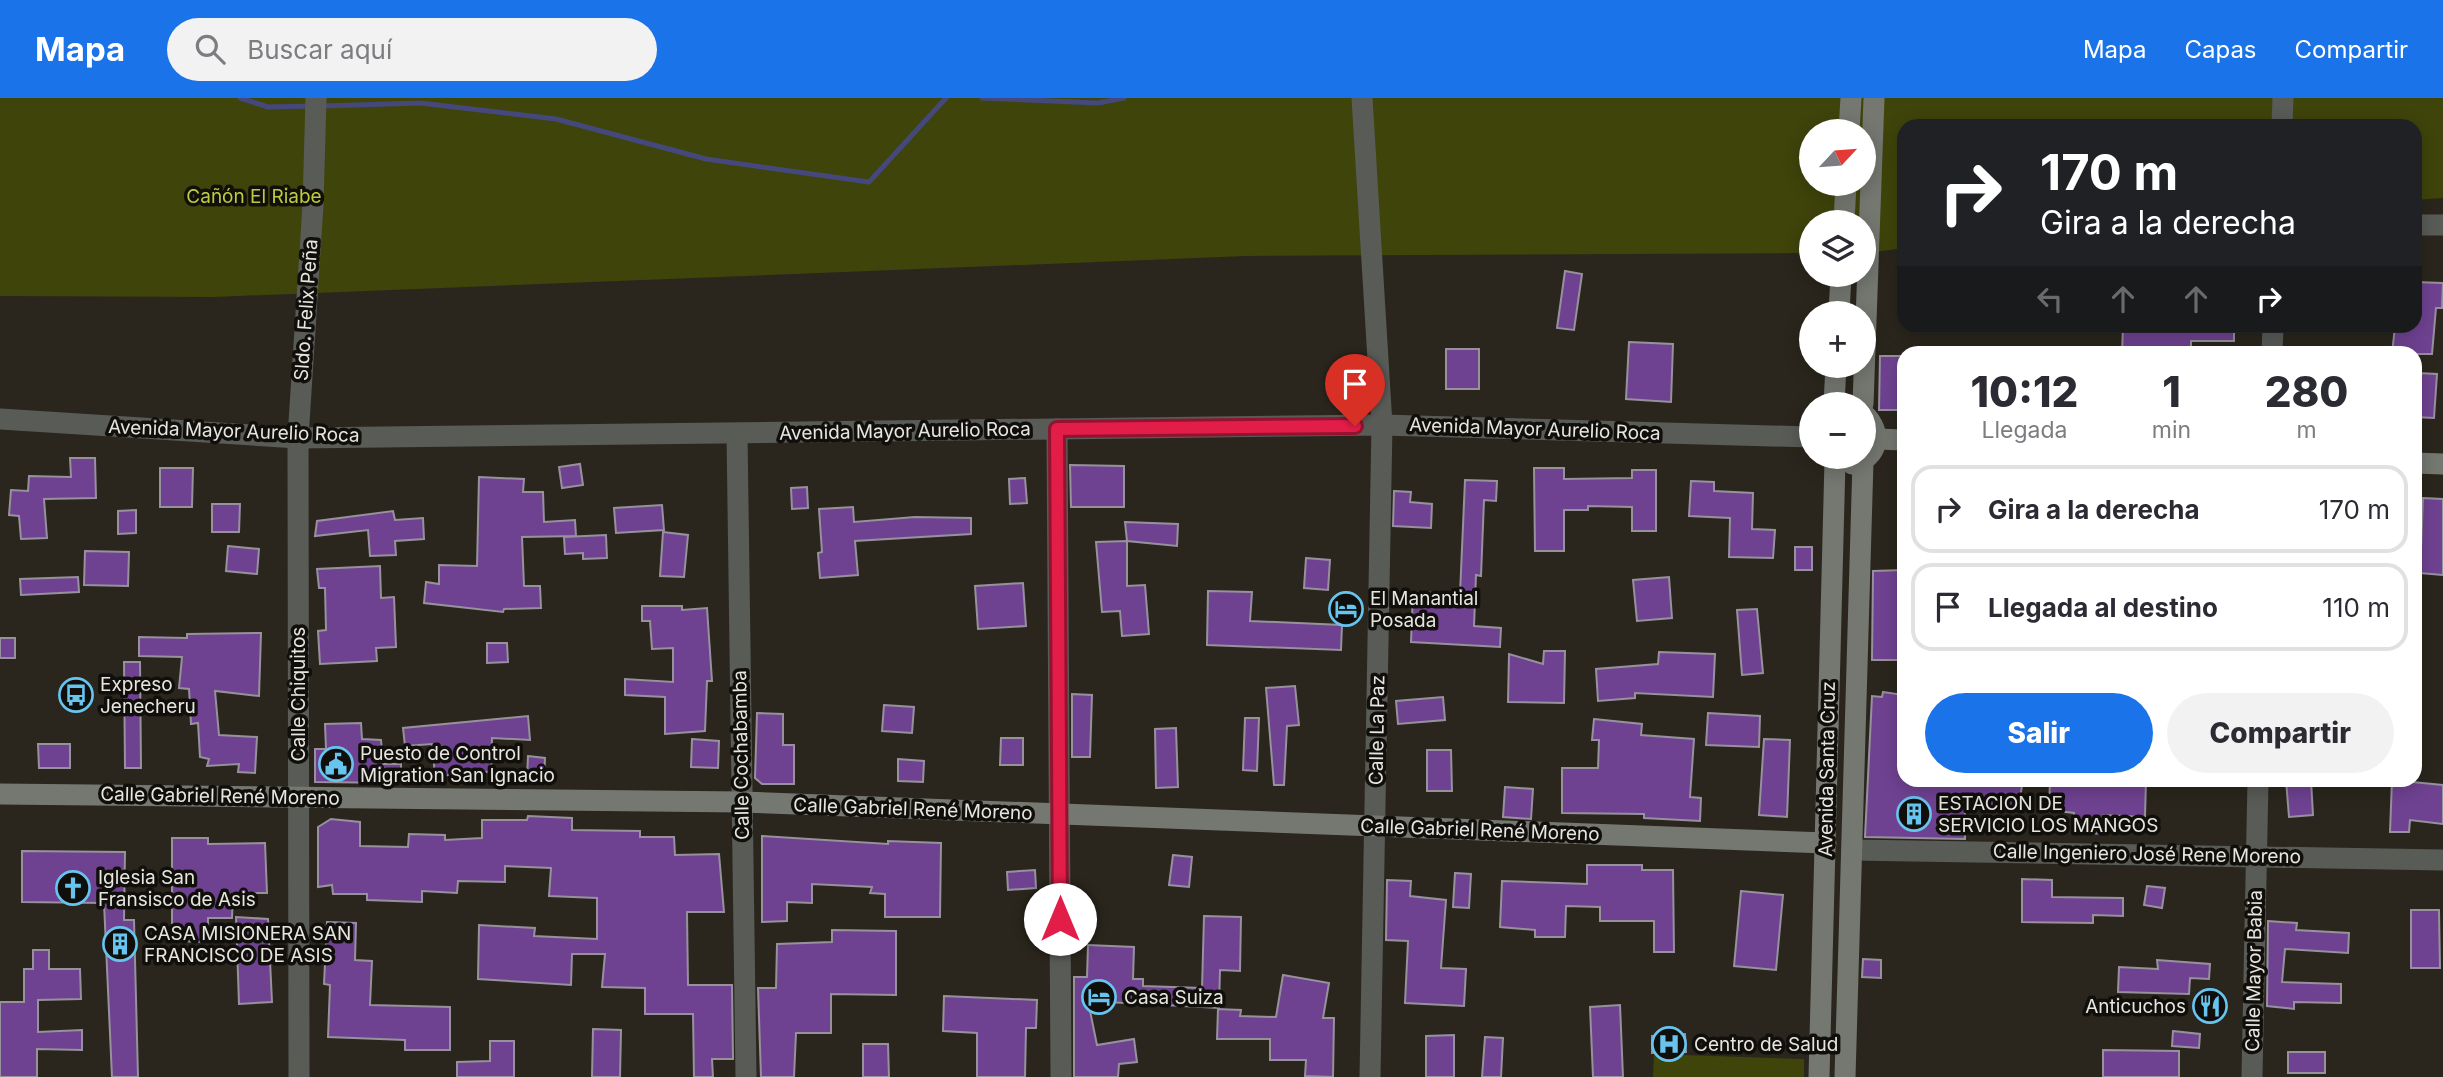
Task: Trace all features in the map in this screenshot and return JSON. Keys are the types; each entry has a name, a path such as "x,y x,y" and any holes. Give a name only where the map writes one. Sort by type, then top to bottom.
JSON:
{"street":[{"name":"Sldo. Felix Peña","path":"298,438 312,217 316,98"},
{"path":"2282,119 2283,98"},
{"path":"1863,392 1874,103"},
{"name":"Calle La Paz","path":"1362,105 1382,425 1370,1077"},
{"path":"2422,225 2443,225"},
{"name":"Avenida Mayor Aurelio Roca","path":"0,419 298,438 1382,425 1799,437"},
{"path":"1057,429 1061,1077"},
{"name":"Calle Cochabamba","path":"737,433 746,1077"},
{"path":"1876,435 1877,439 1897,440"},
{"name":"Calle Chiquitos","path":"298,438 299,1077"},
{"path":"2422,463 2443,464"},
{"name":"Avenida Santa Cruz","path":"1819,1077 1833,469"},
{"name":"Avenida Santa Cruz","path":"1845,1077 1863,469"},
{"name":"Calle Mayor Babia","path":"2252,1077 2258,787"},
{"name":"Calle Gabriel René Moreno","path":"0,794 742,802 1825,843"},
{"name":"Calle Ingeniero José Rene Moreno","path":"1852,850 2443,860"}],"green space":[{"name":"Cañón El Riabe","path":"0,98 2443,98 2443,198 2422,200 2422,119 1897,119 1897,249 1876,252 1876,210 1799,210 1799,253 1246,256 214,297 0,296"},
{"path":"1654,1054 1804,1059 1804,1077 1653,1077"}],"building":[{"path":"1565,271 1582,274 1574,330 1557,328"},
{"path":"2422,282 2443,283 2442,308 2436,308 2432,354 2422,354 2422,346 2393,346 2394,333 2422,333"},
{"path":"2123,333 2234,333 2234,341 2191,341 2191,346 2122,346"},
{"path":"1629,342 1673,344 1671,402 1626,399"},
{"path":"1446,349 1479,349 1479,389 1446,389"},
{"path":"1880,356 1897,356 1897,410 1879,410"},
{"path":"2422,373 2437,374 2434,418 2422,417"},
{"path":"70,458 95,458 96,498 44,499 47,538 21,539 19,516 9,515 11,490 28,491 29,476 71,477"},
{"path":"580,464 583,485 562,488 559,467"},
{"path":"1070,465 1124,466 1124,507 1071,507"},
{"path":"160,468 193,468 192,507 160,507"},
{"path":"1534,468 1564,468 1564,479 1632,478 1632,470 1656,470 1656,531 1632,531 1632,507 1588,506 1588,510 1564,510 1564,551 1535,551"},
{"path":"479,477 524,479 523,492 543,492 544,522 575,520 576,536 522,537 524,586 540,586 541,608 504,609 503,612 424,603 426,582 439,584 439,565 477,566"},
{"path":"1025,478 1027,503 1010,504 1009,479"},
{"path":"1465,480 1497,481 1496,501 1484,500 1481,576 1476,575 1474,626 1501,628 1500,647 1411,642 1413,592 1460,594"},
{"path":"1691,481 1714,482 1714,491 1753,493 1752,529 1775,530 1773,558 1729,557 1730,518 1689,516"},
{"path":"807,487 808,508 792,509 791,488"},
{"path":"1394,491 1411,492 1410,502 1432,504 1431,528 1393,526"},
{"path":"2423,498 2443,499 2443,575 2422,573"},
{"path":"212,504 240,504 239,532 212,532"},
{"path":"662,505 664,530 616,533 614,508"},
{"path":"853,507 854,522 915,517 971,518 971,534 855,541 858,575 820,578 818,553 822,552 819,509"},
{"path":"136,510 136,533 118,534 118,511"},
{"path":"393,511 395,520 423,518 424,539 395,541 396,555 370,556 368,530 315,536 317,521"},
{"path":"1125,522 1178,524 1177,546 1127,541"},
{"path":"663,532 688,535 684,577 660,576"},
{"path":"606,535 607,558 583,559 583,553 565,554 564,537"},
{"path":"1127,541 1127,586 1145,585 1149,634 1122,636 1120,611 1102,612 1096,542"},
{"path":"228,546 259,549 257,574 226,571"},
{"path":"1795,547 1812,547 1812,570 1795,570"},
{"path":"85,551 129,552 128,586 84,585"},
{"path":"1306,558 1330,560 1328,590 1304,588"},
{"path":"380,566 381,598 394,597 396,647 376,648 377,661 320,664 318,631 326,630 325,588 319,588 317,569"},
{"path":"1897,570 1897,660 1872,660 1873,571"},
{"path":"78,577 79,592 21,595 20,579"},
{"path":"1669,577 1672,618 1637,621 1633,580"},
{"path":"1023,583 1026,626 978,629 975,586"},
{"path":"1208,591 1252,592 1250,621 1342,625 1341,650 1207,645"},
{"path":"642,606 682,606 682,610 707,608 712,681 707,681 705,731 665,734 665,697 625,695 625,679 673,682 673,648 652,649 650,621 642,621"},
{"path":"1757,609 1763,673 1742,675 1737,610"},
{"path":"261,633 259,696 215,691 219,735 257,737 255,773 238,772 239,764 207,766 209,759 200,757 198,723 191,724 189,689 179,688 182,657 139,656 139,637 187,638 187,634"},
{"path":"0,638 15,638 15,658 0,658"},
{"path":"487,643 507,643 508,662 487,663"},
{"path":"1544,651 1565,651 1564,703 1508,702 1509,654 1543,664"},
{"path":"1659,652 1715,654 1713,697 1635,693 1635,698 1598,701 1596,669 1658,664"},
{"path":"124,662 140,662 141,768 125,768"},
{"path":"1295,686 1299,725 1287,726 1284,785 1274,785 1266,688"},
{"name":"ESTACION DE SERVICIO LOS MANGOS","path":"1883,692 1897,694 1897,787 2022,787 2018,809 1965,801 1965,839 1865,837 1872,696 1882,697"},
{"path":"1072,694 1092,695 1090,757 1072,757"},
{"path":"1443,697 1445,720 1398,724 1396,701"},
{"path":"884,705 914,707 912,733 882,731"},
{"path":"757,713 783,714 783,745 794,745 794,784 762,784 755,778"},
{"path":"1708,713 1760,716 1759,747 1706,745"},
{"path":"528,716 530,740 492,738 491,772 450,771 450,775 435,776 432,744 405,746 403,728"},
{"path":"1245,718 1259,718 1257,771 1243,770"},
{"path":"1594,719 1642,724 1641,735 1694,739 1690,797 1701,798 1700,821 1644,818 1644,814 1562,813 1562,768 1598,768 1599,740 1592,740"},
{"path":"361,723 362,739 381,740 383,764 401,764 401,783 315,782 315,749 326,749 325,724"},
{"path":"1176,728 1178,787 1156,788 1155,729"},
{"path":"1001,738 1023,738 1023,765 1000,765"},
{"path":"692,739 719,741 718,768 691,767"},
{"path":"1764,739 1790,740 1787,817 1759,815"},
{"path":"38,744 70,744 70,768 39,768"},
{"path":"1427,750 1451,750 1452,791 1427,791"},
{"path":"528,756 545,758 544,779 527,778"},
{"path":"898,759 924,761 923,782 898,781"},
{"path":"2422,783 2443,785 2443,824 2410,820 2409,832 2390,832 2392,787 2422,787"},
{"path":"1505,787 1533,789 1531,819 1503,817"},
{"path":"2050,787 2146,787 2145,817 2104,815 2103,834 2073,832 2074,813 2049,810"},
{"path":"2287,787 2311,787 2313,815 2289,817"},
{"path":"528,816 572,818 572,830 640,831 640,837 674,837 675,855 719,854 724,912 687,912 688,985 732,985 733,1059 712,1059 713,1077 694,1077 693,1014 645,1014 645,988 602,987 605,954 572,954 571,985 478,979 479,925 535,928 534,936 597,939 597,898 549,896 551,868 505,866 505,882 458,881 457,893 422,891 422,902 367,900 367,894 333,894 332,885 318,887 318,827 331,819 360,822 360,846 408,847 409,834 445,835 445,840 482,838 482,820 527,820"},
{"path":"762,836 888,844 888,841 941,843 940,917 885,917 885,894 870,893 872,887 812,884 812,903 787,902 787,921 762,922"},
{"path":"172,838 208,838 208,844 265,843 267,893 233,893 232,918 208,918 208,942 172,941"},
{"path":"22,851 125,852 124,920 134,920 138,1077 112,1077 104,903 22,902"},
{"path":"1173,855 1192,857 1189,887 1169,885"},
{"path":"1587,865 1642,865 1642,870 1673,870 1674,952 1654,952 1654,921 1600,921 1600,907 1566,906 1565,937 1535,937 1535,930 1500,927 1502,881 1587,884"},
{"path":"1035,870 1036,888 1008,890 1007,872"},
{"path":"1455,873 1471,874 1469,908 1453,907"},
{"path":"2022,879 2052,880 2052,897 2123,898 2123,916 2093,915 2093,923 2022,922"},
{"path":"1387,880 1411,881 1410,896 1446,900 1441,968 1466,969 1464,1006 1405,1003 1408,941 1386,940"},
{"path":"2147,886 2165,888 2162,908 2144,905"},
{"path":"1741,891 1783,895 1776,970 1734,966"},
{"path":"2411,910 2439,910 2440,968 2411,968"},
{"path":"1204,916 1241,917 1240,971 1220,970 1219,1008 1088,1001 1097,1045 1134,1039 1137,1062 1119,1064 1118,1077 1074,1077 1074,977 1087,977 1088,945 1134,947 1133,979 1143,979 1143,986 1202,988"},
{"path":"236,917 268,919 272,1002 239,1004"},
{"path":"2268,921 2297,923 2296,930 2349,933 2348,953 2285,949 2282,982 2341,984 2341,1003 2294,1002 2294,1009 2267,1006"},
{"path":"327,922 356,923 355,960 372,961 370,1005 450,1007 450,1050 405,1050 405,1040 328,1037 330,985 324,984"},
{"path":"832,930 896,931 896,995 831,994 831,1033 796,1033 794,1077 761,1077 758,988 776,988 777,944 832,942"},
{"path":"33,950 49,950 49,969 80,969 81,999 38,1000 38,1032 82,1030 82,1050 37,1049 37,1077 0,1077 0,1002 24,1002 24,969 33,969"},
{"path":"1863,959 1881,960 1881,978 1862,977"},
{"path":"2157,960 2210,964 2209,979 2190,978 2189,994 2118,992 2119,967 2158,969"},
{"path":"1283,975 1329,983 1323,1018 1334,1018 1333,1077 1305,1076 1306,1060 1270,1060 1270,1039 1217,1039 1218,1009 1241,1010 1240,1016 1276,1017"},
{"path":"944,996 1037,1000 1036,1028 1026,1028 1025,1077 977,1077 977,1033 943,1031"},
{"path":"1620,1005 1623,1077 1593,1077 1590,1007"},
{"path":"593,1029 621,1030 620,1077 592,1077"},
{"path":"2173,1031 2200,1034 2199,1048 2172,1046"},
{"name":"Centro de Salud","path":"1685,1034 1686,1052 1652,1053 1652,1036"},
{"path":"1454,1035 1454,1077 1426,1077 1426,1036"},
{"path":"1485,1037 1503,1038 1501,1077 1482,1077"},
{"path":"490,1041 514,1041 514,1077 457,1077 457,1062 490,1061"},
{"path":"863,1044 888,1044 889,1077 863,1077"},
{"path":"2103,1050 2179,1051 2179,1077 2103,1077"},
{"path":"2288,1052 2325,1052 2325,1073 2288,1073"}],"waterway":[{"path":"240,98 268,107 312,106"},
{"path":"322,106 420,103 556,119 706,159 869,182 946,98"},
{"path":"982,98 1098,103 1124,98"}],"place":[{"name":"El Manantial Posada","path":"1346,609"},
{"name":"Expreso Jenecheru","path":"76,695"},
{"name":"Puesto de Control Migration San Ignacio","path":"336,764"},
{"name":"ESTACION DE SERVICIO LOS MANGOS","path":"1914,814"},
{"name":"Iglesia San Fransisco de Asis","path":"73,888"},
{"name":"CASA MISIONERA SAN FRANCISCO DE ASIS","path":"120,944"},
{"name":"Casa Suiza","path":"1099,997"},
{"name":"Anticuchos","path":"2210,1006"},
{"name":"Centro de Salud","path":"1669,1044"}],"route":[{"path":"1060,919 1057,429 1355,426"}]}
